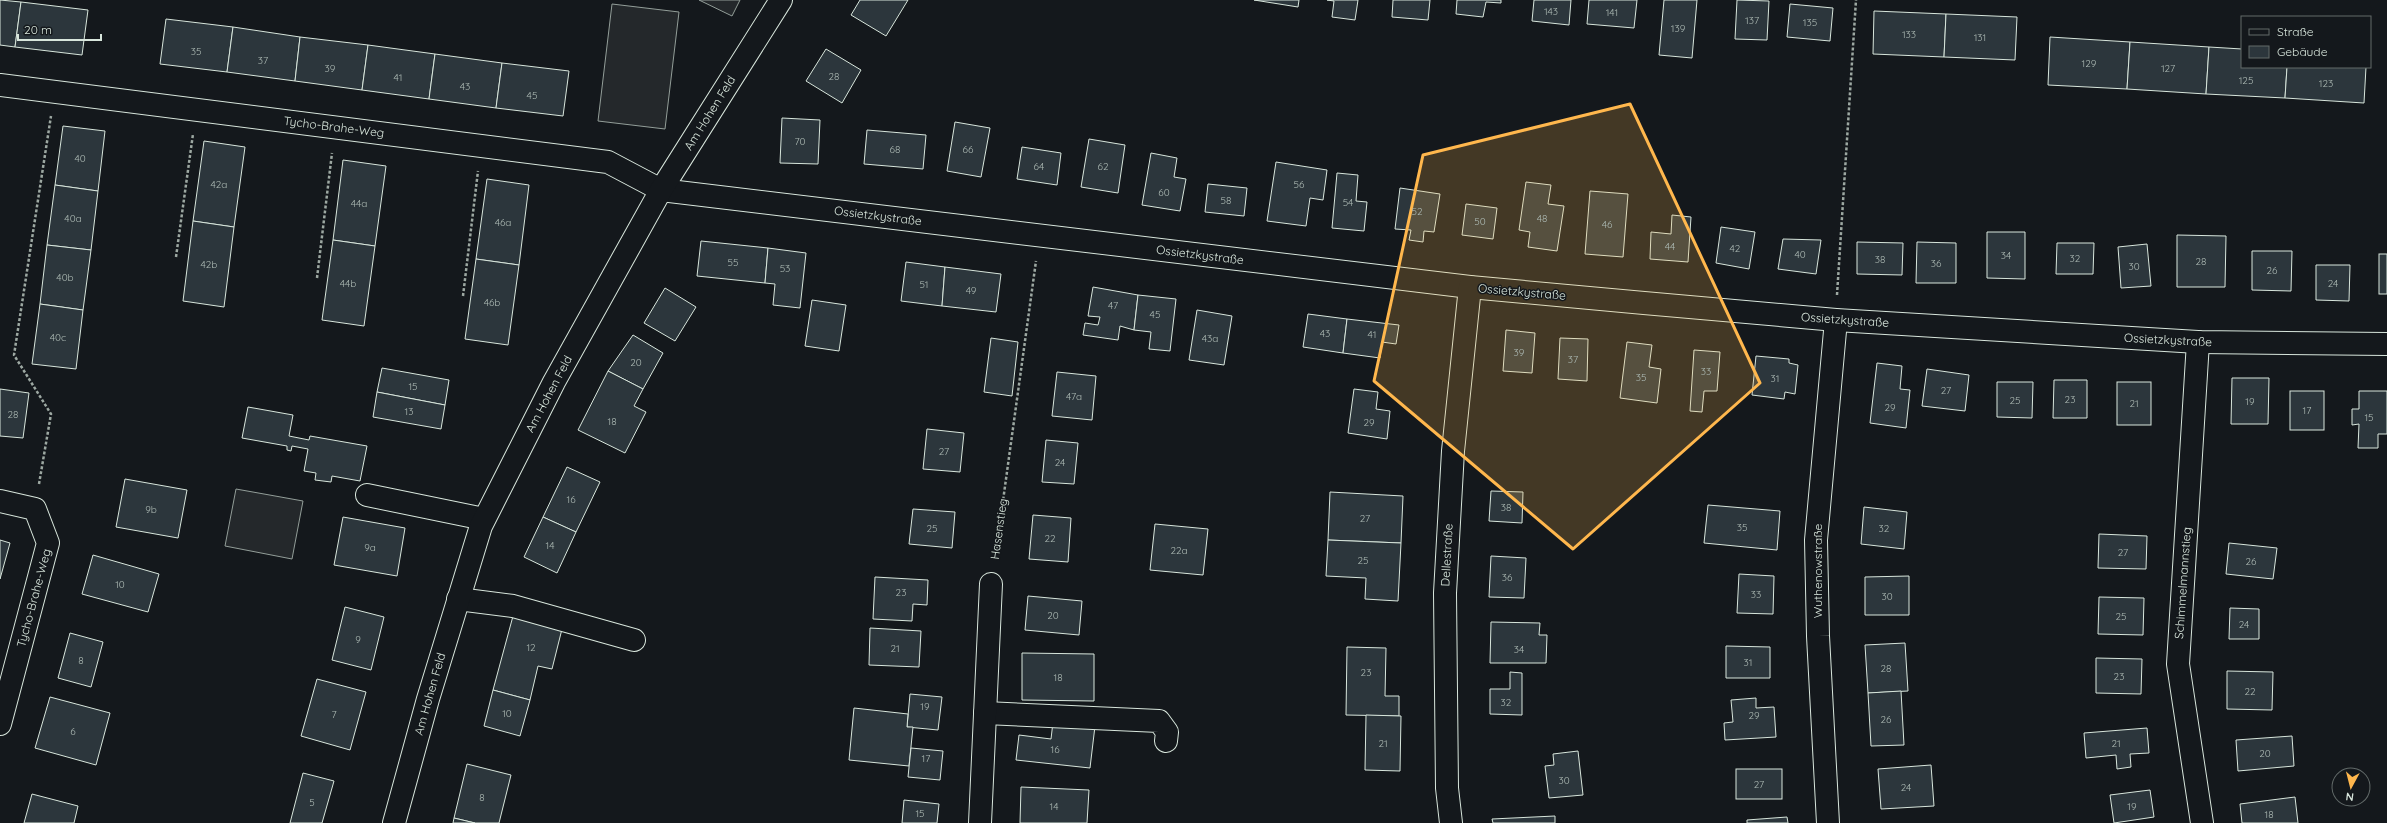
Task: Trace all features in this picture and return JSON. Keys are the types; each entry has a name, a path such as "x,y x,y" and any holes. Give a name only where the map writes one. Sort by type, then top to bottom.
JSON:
{"street":[{"name":"Am Hohen Feld","path":"394,823 428,699 484,518 554,382 661,190 781,0"},
{"name":"Tycho-Brahe-Weg","path":"0,85 608,162 661,190"},
{"name":"Ossietzkystraße","path":"661,190 1470,287 1836,320 2198,342 2387,344"},
{"name":"Dellestraße","path":"1451,823 1447,788 1445,593 1453,451 1470,287"},
{"name":"Wuthenowstraße","path":"1828,823 1818,636 1816,540 1836,320"},
{"name":"Schimmelmannstieg","path":"2198,342 2178,664 2202,823"},
{"path":"367,495 484,518"},
{"path":"0,501 35,509"},
{"name":"Tycho-Brahe-Weg","path":"0,724 48,543 35,509"},
{"path":"980,823 991,584"},
{"path":"458,599 513,606 634,640"},
{"path":"985,713 1159,721 1167,732 1166,741"}],"path":[{"path":"1836,320 1856,0"},
{"path":"35,509 51,414 14,355 54,92"},
{"path":"176,257 196,110"},
{"path":"317,278 336,128"},
{"path":"463,296 481,146"},
{"name":"Hasenstieg","path":"991,584 1040,236"}],"highlighted area":[{"path":"1630,104 1760,383 1573,549 1374,381 1423,155"}],"shaded area":[{"path":"699,0 740,0 732,16"},
{"path":"612,4 679,12 665,129 598,121"},
{"path":"236,489 303,501 292,559 225,546"}],"building":[{"path":"0,0 21,2 15,47 0,45"},
{"path":"860,0 908,0 886,36 851,15"},
{"path":"1254,0 1299,0 1298,7"},
{"path":"1327,0 1358,0 1355,20 1332,17 1334,1"},
{"path":"1393,0 1430,0 1428,20 1392,17"},
{"path":"1457,0 1501,0 1501,3 1486,2 1483,17 1456,14"},
{"path":"1534,0 1571,0 1569,25 1532,21"},
{"path":"1589,0 1637,0 1634,28 1587,24"},
{"path":"1664,0 1697,0 1692,58 1659,55"},
{"path":"1737,0 1769,1 1767,40 1735,39"},
{"path":"21,2 88,10 82,55 15,47"},
{"path":"1790,4 1833,8 1830,41 1787,37"},
{"path":"1874,11 1946,14 1944,57 1873,54"},
{"path":"1946,14 2017,17 2015,60 1944,57"},
{"path":"166,19 233,27 227,72 160,64"},
{"path":"233,27 300,37 295,81 227,72"},
{"path":"300,37 368,45 362,90 295,81"},
{"path":"2050,37 2130,42 2127,89 2048,85"},
{"path":"2130,42 2209,47 2206,94 2127,89"},
{"path":"368,45 435,54 429,99 362,90"},
{"path":"2209,47 2241,49 2241,68 2287,68 2285,98 2206,94"},
{"path":"826,49 861,70 842,103 806,81"},
{"path":"435,54 502,63 496,108 429,99"},
{"path":"502,63 569,71 563,116 496,108"},
{"path":"2287,68 2366,68 2364,103 2285,98"},
{"path":"782,118 820,120 818,164 780,163"},
{"path":"955,122 990,128 981,177 947,171"},
{"path":"63,126 105,131 98,191 55,185"},
{"path":"867,130 926,135 923,169 864,164"},
{"path":"1089,139 1125,145 1118,193 1081,187"},
{"path":"204,141 245,147 234,227 193,221"},
{"path":"1022,147 1061,153 1057,185 1017,179"},
{"path":"1151,153 1177,158 1174,177 1186,179 1180,211 1142,205"},
{"path":"343,160 386,166 375,246 333,240"},
{"path":"1276,162 1327,170 1323,200 1310,198 1306,226 1267,221"},
{"path":"1337,173 1358,175 1356,201 1367,202 1364,231 1332,228"},
{"path":"487,179 529,185 519,265 476,259"},
{"path":"1526,182 1551,185 1548,204 1564,206 1557,251 1528,247 1530,232 1519,230"},
{"path":"1208,184 1247,188 1244,216 1205,212"},
{"path":"55,185 98,191 91,250 47,245"},
{"path":"1400,188 1440,194 1434,232 1424,231 1423,242 1409,240 1411,230 1395,229"},
{"path":"1590,191 1628,194 1623,257 1585,254"},
{"path":"1466,204 1497,208 1493,239 1462,235"},
{"path":"1672,215 1691,217 1688,262 1650,259 1651,232 1671,234"},
{"path":"193,221 234,227 224,307 183,301"},
{"path":"1721,227 1755,232 1749,269 1716,263"},
{"path":"1987,232 2025,232 2025,279 1987,278"},
{"path":"2177,235 2226,236 2225,287 2177,287"},
{"path":"1783,239 1821,240 1816,274 1778,269"},
{"path":"333,240 375,246 364,326 322,320"},
{"path":"701,241 768,248 765,283 697,276"},
{"path":"1857,242 1903,243 1902,275 1857,274"},
{"path":"1917,242 1956,243 1956,283 1916,283"},
{"path":"2057,243 2094,243 2093,274 2056,274"},
{"path":"2147,244 2151,286 2121,288 2118,247"},
{"path":"47,245 91,250 83,310 40,304"},
{"path":"768,248 806,253 800,308 773,305 775,284 765,283"},
{"path":"2252,251 2292,251 2291,291 2252,290"},
{"path":"2379,254 2387,254 2387,294 2379,294"},
{"path":"476,259 519,265 508,345 465,339"},
{"path":"906,262 945,267 942,306 901,301"},
{"path":"2316,265 2350,265 2349,301 2316,300"},
{"path":"945,267 1001,274 996,312 942,306"},
{"path":"1093,287 1138,295 1134,330 1120,326 1118,340 1083,335 1085,323 1098,325 1100,317 1088,316"},
{"path":"665,288 696,307 675,341 644,323"},
{"path":"1138,295 1176,299 1170,351 1149,349 1151,332 1134,330"},
{"path":"812,300 846,305 839,351 805,346"},
{"path":"40,304 83,310 76,369 32,364"},
{"path":"1197,310 1232,316 1224,365 1189,360"},
{"path":"1308,314 1347,319 1343,353 1303,347"},
{"path":"1347,319 1399,325 1396,344 1382,342 1380,358 1343,353"},
{"path":"1506,330 1535,333 1532,373 1503,371"},
{"path":"633,335 663,353 643,389 608,371"},
{"path":"991,338 1018,342 1012,396 984,392"},
{"path":"1560,338 1588,339 1587,381 1558,379"},
{"path":"1627,342 1652,345 1649,367 1661,369 1657,403 1620,398"},
{"path":"1694,350 1720,352 1717,391 1704,391 1702,412 1690,411"},
{"path":"1756,356 1789,359 1789,363 1798,365 1795,394 1785,392 1784,399 1752,395"},
{"path":"1877,363 1902,366 1900,389 1910,390 1906,428 1870,423"},
{"path":"382,368 449,380 445,405 377,392"},
{"path":"1927,369 1969,375 1965,411 1922,406"},
{"path":"608,371 643,389 634,406 646,412 625,453 578,430"},
{"path":"1057,372 1096,376 1092,420 1052,416"},
{"path":"2232,378 2269,378 2268,424 2231,424"},
{"path":"2054,380 2087,380 2087,418 2053,418"},
{"path":"1997,382 2033,382 2032,418 1997,417"},
{"path":"2117,382 2151,382 2151,425 2117,425"},
{"path":"0,389 29,393 23,438 0,436"},
{"path":"1354,389 1378,392 1376,409 1390,411 1387,439 1348,433"},
{"path":"2290,391 2324,391 2324,430 2290,430"},
{"path":"2359,391 2387,391 2387,434 2378,434 2378,448 2358,448 2359,424 2352,425 2352,409 2359,409"},
{"path":"377,392 445,405 441,429 373,417"},
{"path":"248,407 293,415 289,436 309,440 310,436 367,446 360,481 332,476 331,482 315,480 316,473 304,471 308,449 292,446 291,451 287,450 287,446 242,438"},
{"path":"927,429 964,433 960,472 923,469"},
{"path":"1046,440 1078,443 1074,484 1042,482"},
{"path":"567,467 600,482 576,532 543,517"},
{"path":"125,479 187,490 178,538 116,527"},
{"path":"1491,491 1523,492 1522,523 1489,521"},
{"path":"1330,492 1403,496 1401,543 1328,540"},
{"path":"1708,505 1780,511 1777,550 1704,543"},
{"path":"1864,507 1907,512 1904,549 1861,544"},
{"path":"913,509 955,512 952,548 909,544"},
{"path":"1033,515 1071,518 1068,562 1029,559"},
{"path":"343,517 405,528 397,576 334,565"},
{"path":"543,517 576,532 557,573 524,557"},
{"path":"1155,524 1208,529 1203,575 1150,570"},
{"path":"2099,534 2147,536 2146,569 2098,568"},
{"path":"0,540 10,543 0,579"},
{"path":"1328,540 1401,543 1398,601 1365,599 1366,578 1326,576"},
{"path":"2229,543 2277,548 2273,579 2226,574"},
{"path":"93,555 159,574 148,612 82,594"},
{"path":"1491,556 1526,558 1524,598 1489,597"},
{"path":"1739,574 1774,576 1773,614 1737,613"},
{"path":"1909,576 1909,615 1865,615 1865,577"},
{"path":"875,577 928,580 927,605 913,604 912,621 873,619"},
{"path":"1028,596 1082,601 1079,635 1025,630"},
{"path":"2099,597 2144,598 2143,635 2098,634"},
{"path":"345,607 384,617 371,670 332,660"},
{"path":"2230,608 2259,609 2259,639 2229,639"},
{"path":"513,616 562,629 552,669 538,666 530,700 493,690"},
{"path":"1491,622 1540,623 1539,635 1547,635 1546,663 1490,663"},
{"path":"870,628 921,631 919,667 869,665"},
{"path":"70,633 103,642 91,687 58,678"},
{"path":"1905,643 1908,691 1868,693 1865,645"},
{"path":"1726,646 1770,647 1770,678 1726,678"},
{"path":"1347,647 1386,648 1385,696 1399,696 1399,716 1346,715"},
{"path":"1022,653 1094,654 1094,701 1022,700"},
{"path":"2096,658 2142,659 2141,694 2096,693"},
{"path":"2227,671 2273,672 2272,710 2227,709"},
{"path":"1510,672 1522,673 1522,715 1490,714 1490,689 1510,689"},
{"path":"317,679 366,692 350,750 301,736"},
{"path":"493,690 530,700 520,736 484,726"},
{"path":"1901,691 1904,745 1871,746 1868,693"},
{"path":"910,694 942,697 938,730 907,727"},
{"path":"50,697 110,713 96,765 35,748"},
{"path":"1756,698 1756,708 1774,707 1776,737 1725,740 1724,723 1733,722 1731,700"},
{"path":"854,708 908,714 907,727 913,727 909,766 849,760"},
{"path":"1366,715 1401,716 1400,771 1365,770"},
{"path":"1053,722 1095,726 1090,768 1016,760 1019,735 1051,739"},
{"path":"2147,728 2149,753 2130,754 2131,767 2117,769 2116,755 2086,758 2084,733"},
{"path":"2292,736 2294,766 2238,771 2236,740"},
{"path":"911,748 943,751 940,780 908,777"},
{"path":"1578,751 1583,795 1549,798 1545,766 1554,765 1553,754"},
{"path":"467,764 511,775 499,823 475,823 454,818"},
{"path":"1931,765 1934,806 1881,809 1878,769"},
{"path":"1736,769 1782,769 1782,799 1736,799"},
{"path":"303,773 334,781 322,823 290,823"},
{"path":"1021,787 1089,790 1087,823 1020,823"},
{"path":"2150,790 2154,817 2114,823 2110,795"},
{"path":"32,794 78,806 74,823 24,823"},
{"path":"2295,797 2298,823 2242,823 2240,804"},
{"path":"904,800 939,804 937,823 902,823"},
{"path":"1555,816 1555,823 1493,823 1492,819"},
{"path":"1787,817 1788,823 1747,823 1747,820"},
{"path":"454,818 475,823 453,823"}]}
